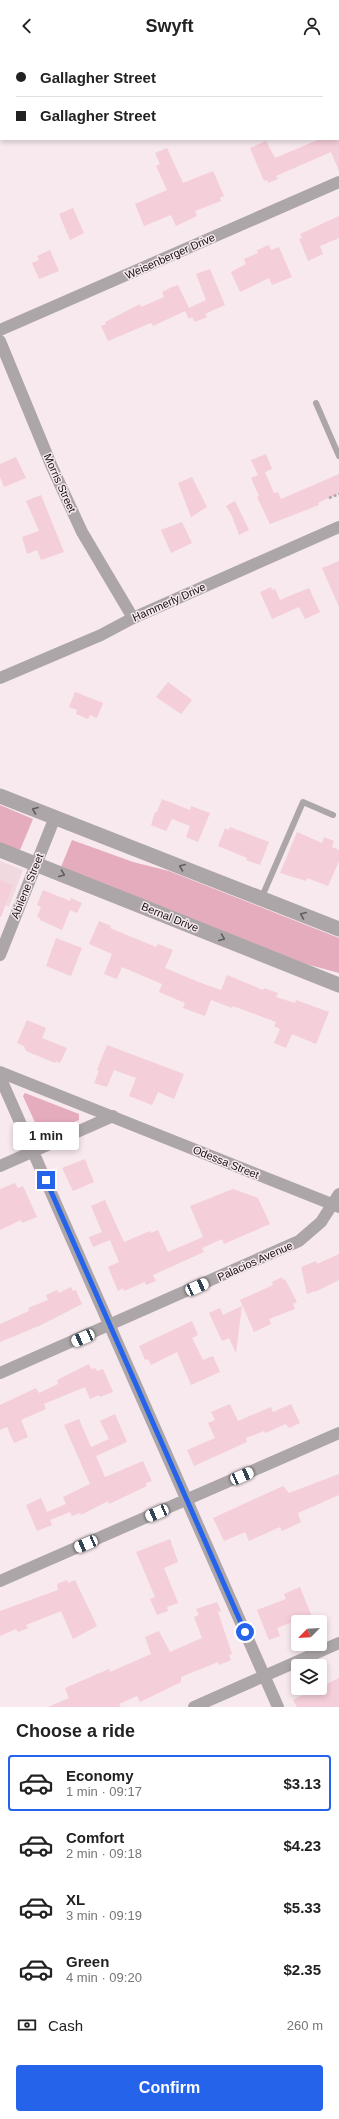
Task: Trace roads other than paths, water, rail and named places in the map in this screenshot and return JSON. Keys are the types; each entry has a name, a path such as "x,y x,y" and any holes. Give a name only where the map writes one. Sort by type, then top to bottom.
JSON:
{"street":[{"name":"Weisenberger Drive","path":"0,330 339,182"},
{"name":"Morris Street","path":"0,341 52,467 82,532 133,618"},
{"name":"Hammerly Drive","path":"0,678 101,635 133,618 339,527"},
{"path":"0,796 339,929"},
{"name":"Abilene Street","path":"0,955 55,817"},
{"name":"Bernal Drive","path":"0,850 36,863 339,985"},
{"name":"Odessa Street","path":"0,1072 336,1206"},
{"path":"0,1077 34,1151 186,1501 278,1707"},
{"path":"0,1166 113,1116"},
{"name":"Palacios Avenue","path":"0,1374 299,1241 312,1232 336,1206 339,1194"},
{"path":"0,1582 339,1433"},
{"path":"194,1707 339,1643"}],"lane":[{"path":"316,403 339,456"},
{"path":"261,899 303,802 333,816"}]}
